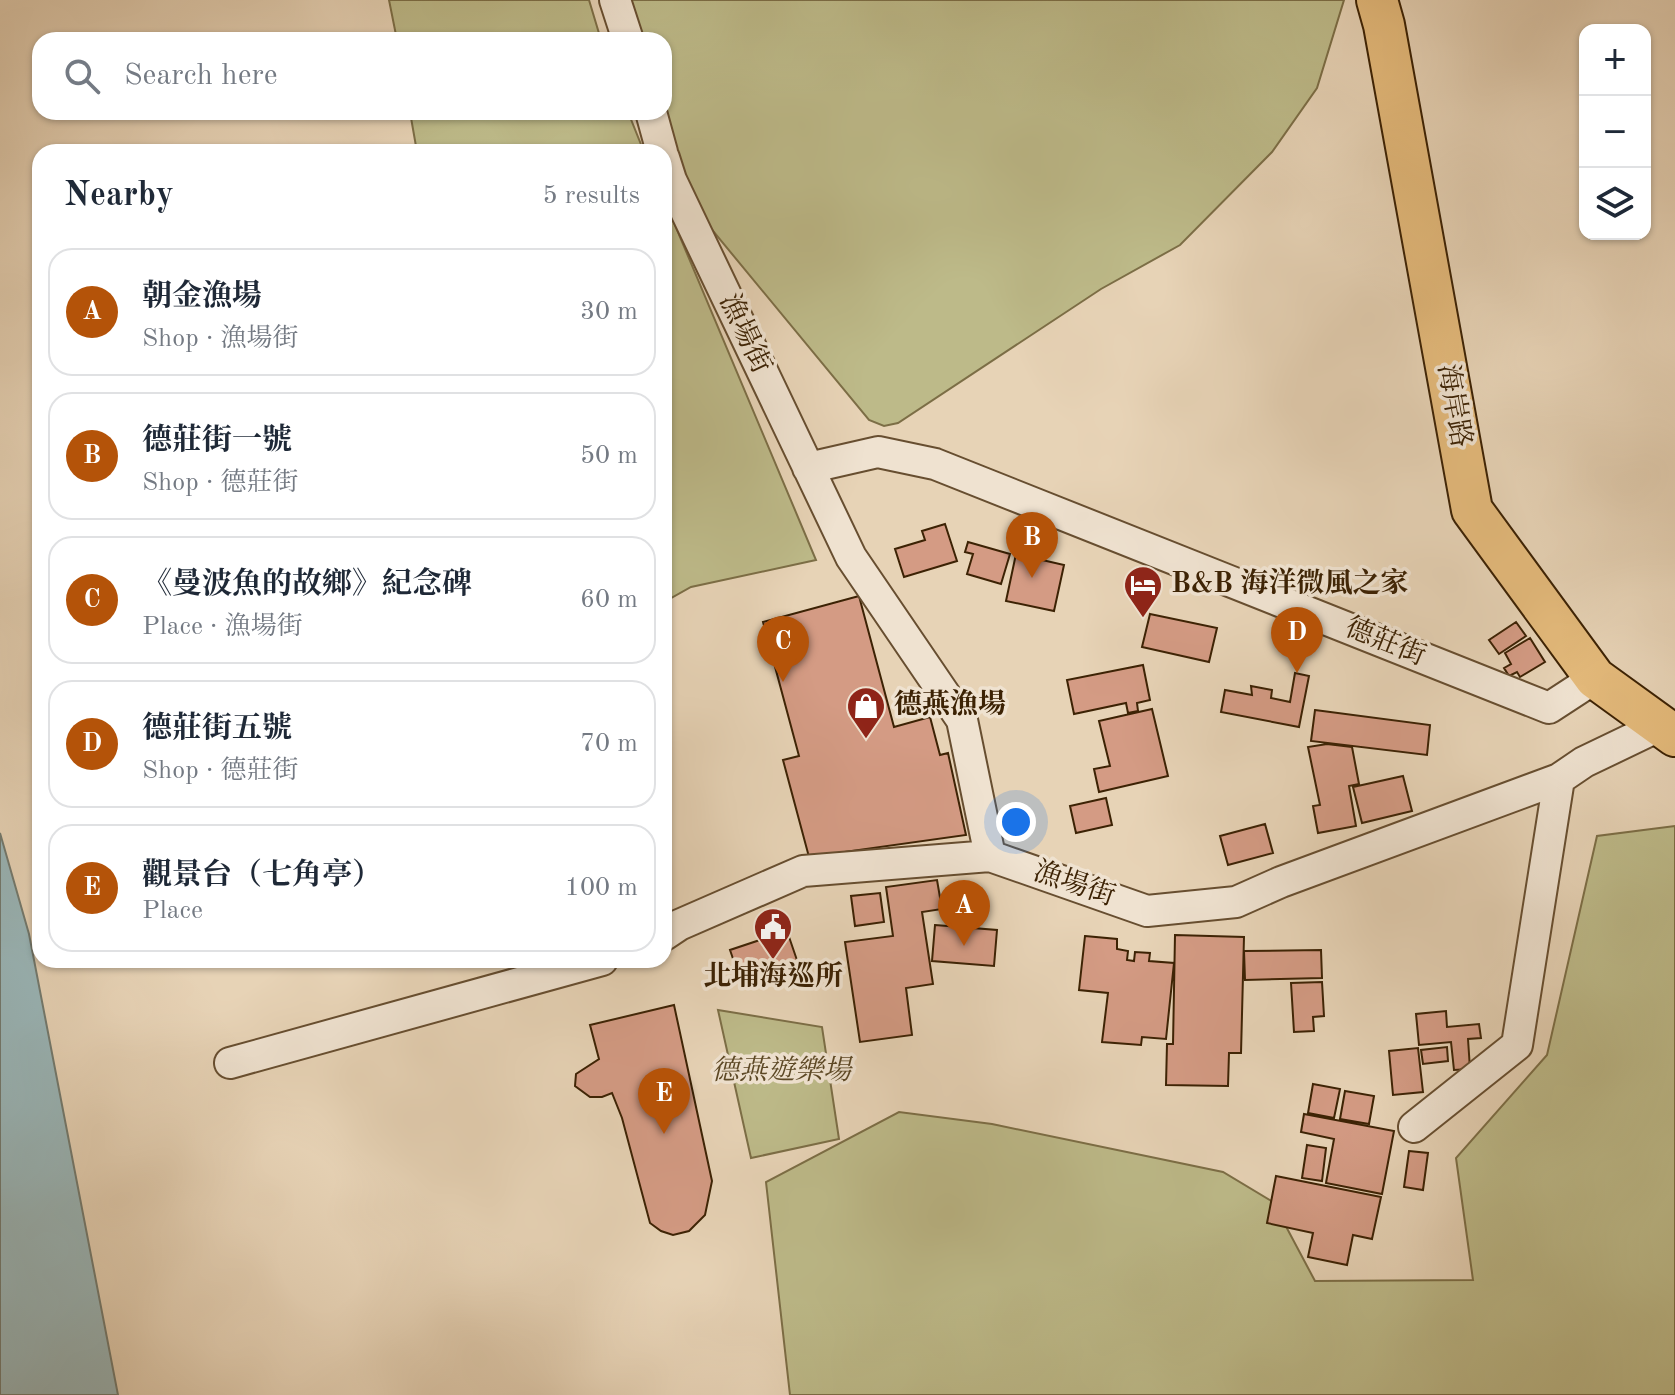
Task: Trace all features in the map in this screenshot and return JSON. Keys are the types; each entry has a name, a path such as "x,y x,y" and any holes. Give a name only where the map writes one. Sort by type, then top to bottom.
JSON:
{"main road":[{"name":"海岸路","path":"1377,0 1472,510 1595,678 1667,731"}],"street":[{"path":"615,0 625,32"},
{"name":"漁場街","path":"653,120 660,144"},
{"name":"漁場街","path":"672,182 851,557 962,720 990,856 1147,911 1236,902 1281,882 1559,779 1584,762 1667,731"},
{"name":"德莊街","path":"808,468 878,452 935,464 1549,708 1595,678"},
{"path":"1414,1127 1517,1045 1559,779"},
{"path":"672,930 803,871 990,856"},
{"path":"230,1063 573,968"}],"green space":[{"path":"389,0 589,0 599,32 395,32"},
{"path":"615,0 1344,0 1317,88 1272,152 1180,245 1101,289 898,423 884,426 869,420 672,181 672,144 667,144 665,120 672,120 672,32 625,32"},
{"path":"411,120 631,120 641,144 416,144"},
{"path":"672,218 816,560 691,587 672,598"},
{"path":"1675,826 1675,1395 790,1395 766,1182 899,1112 992,1124 1223,1172 1273,1202 1315,1281 1473,1280 1456,1158 1547,1055 1597,836"},
{"name":"德燕遊樂場","path":"718,1010 822,1027 839,1139 751,1158"}],"water":[{"path":"0,833 29,934 32,968 36,968 118,1395 0,1395"}],"building":[{"path":"945,524 957,561 904,577 895,549 925,540 922,531"},
{"path":"968,542 1010,554 1001,584 967,574 973,554 965,552"},
{"path":"1016,554 1064,565 1054,611 1006,601"},
{"name":"德燕漁場","path":"859,596 894,727 930,717 940,755 948,753 966,835 809,857 783,760 799,756 763,622"},
{"path":"1150,614 1217,628 1209,662 1142,647"},
{"path":"1516,622 1526,636 1499,654 1489,640"},
{"path":"1530,638 1545,662 1520,677 1517,672 1509,676 1504,668 1511,664 1505,653"},
{"path":"1143,665 1150,700 1137,703 1138,711 1128,713 1126,703 1074,714 1067,680"},
{"path":"1295,673 1309,676 1299,727 1221,712 1225,690 1252,695 1251,686 1272,690 1271,698 1290,702"},
{"path":"1152,709 1168,776 1099,792 1094,769 1110,766 1099,721"},
{"path":"1315,710 1430,725 1427,755 1311,741"},
{"path":"1327,744 1352,747 1359,784 1349,786 1356,826 1318,833 1313,806 1320,805 1308,747"},
{"path":"1403,776 1412,811 1362,823 1353,787"},
{"path":"1106,798 1112,825 1076,833 1070,806"},
{"path":"1265,824 1273,853 1228,865 1220,836"},
{"path":"937,880 942,909 922,912 933,984 906,988 912,1035 860,1042 845,942 893,936 886,887"},
{"path":"880,893 884,922 855,926 851,896"},
{"path":"935,925 997,930 994,966 932,961"},
{"path":"787,931 799,966 742,985 730,950"},
{"path":"1175,935 1244,937 1241,1053 1229,1053 1228,1086 1166,1085 1167,1044 1173,1044"},
{"path":"1085,936 1117,939 1117,949 1128,951 1127,960 1134,961 1135,952 1150,953 1149,961 1174,963 1166,1039 1142,1037 1141,1045 1102,1042 1108,993 1079,990"},
{"path":"1321,950 1322,978 1245,980 1244,951"},
{"path":"1322,982 1324,1016 1313,1017 1314,1031 1294,1032 1291,983"},
{"path":"674,1005 712,1181 705,1215 689,1231 673,1235 650,1223 622,1118 612,1093 590,1097 575,1086 576,1074 599,1059 590,1025"},
{"path":"1446,1011 1447,1027 1479,1024 1481,1038 1468,1039 1470,1069 1454,1070 1451,1042 1419,1045 1416,1014"},
{"path":"1447,1047 1448,1061 1423,1064 1421,1050"},
{"path":"1418,1048 1423,1092 1393,1095 1389,1051"},
{"path":"1313,1084 1340,1089 1334,1118 1308,1113"},
{"path":"1345,1091 1374,1096 1369,1124 1340,1119"},
{"path":"1304,1114 1394,1131 1382,1194 1326,1183 1334,1139 1301,1132"},
{"path":"1307,1145 1326,1148 1322,1181 1302,1178"},
{"path":"1409,1151 1428,1153 1423,1190 1404,1187"},
{"path":"1276,1176 1381,1197 1372,1239 1353,1235 1347,1265 1308,1257 1313,1233 1267,1223"}],"place":[{"name":"德莊街一號","path":"1032,578"},
{"name":"B&B 海洋微風之家","path":"1143,619"},
{"name":"德莊街五號","path":"1297,673"},
{"name":"《曼波魚的故鄉》紀念碑","path":"783,682"},
{"name":"德燕漁場","path":"866,740"},
{"name":"朝金漁場","path":"964,946"},
{"name":"北埔海巡所","path":"773,961"},
{"name":"觀景台（七角亭）","path":"664,1134"}]}
